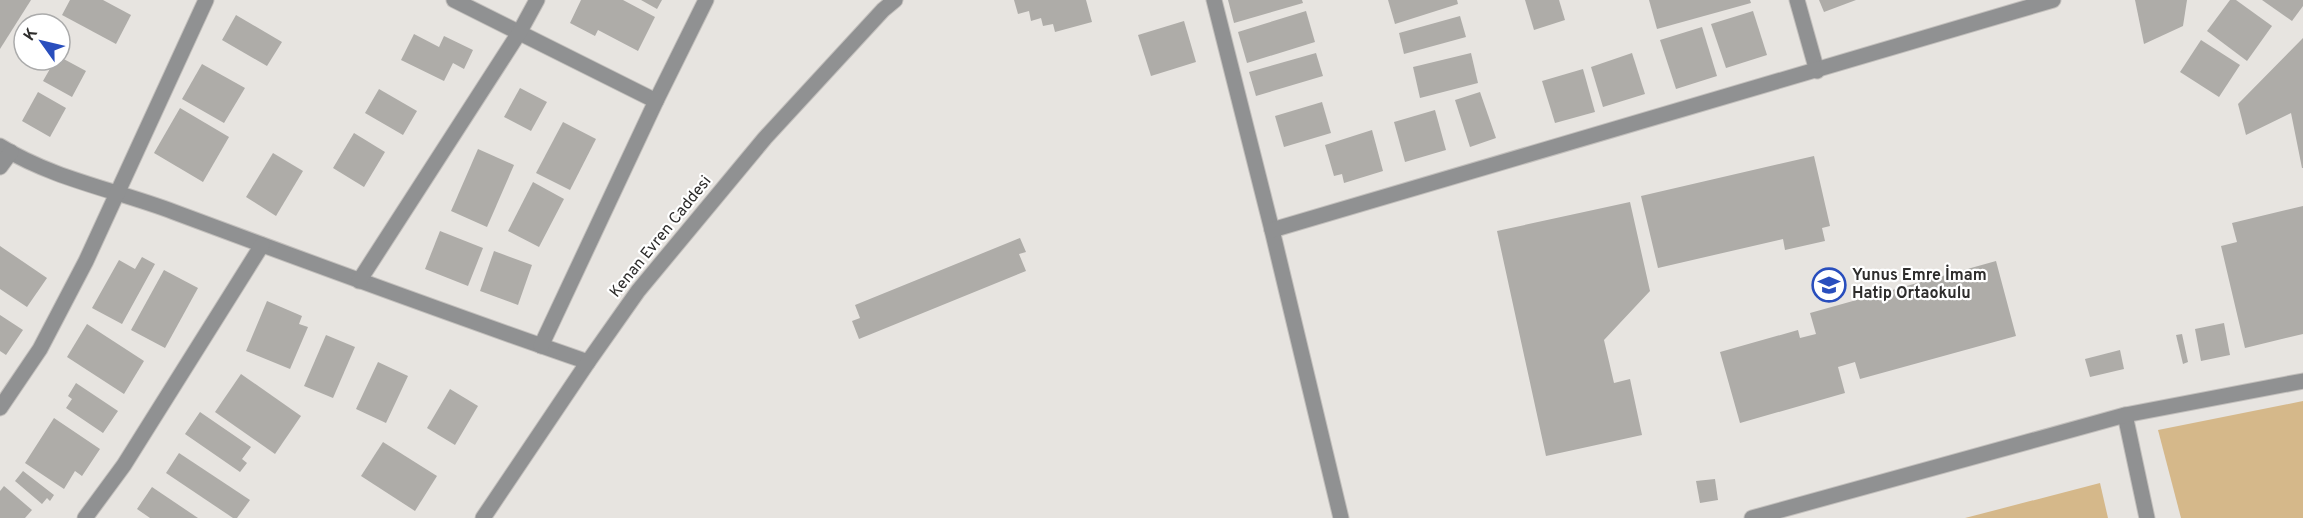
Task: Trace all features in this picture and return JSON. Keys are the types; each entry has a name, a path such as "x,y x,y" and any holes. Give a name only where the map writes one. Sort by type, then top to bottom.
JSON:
{"street":[{"path":"0,408 40,349 118,194 206,0"},
{"path":"454,0 656,100"},
{"path":"359,281 519,33 537,0"},
{"path":"541,346 656,100 706,0"},
{"name":"Kenan Evren Caddesi","path":"483,518 638,291 765,138 883,10 895,0"},
{"path":"1214,0 1341,518"},
{"path":"1797,0 1817,71"},
{"path":"1272,230 2053,0"},
{"path":"0,167 5,149 79,182 171,210 359,281 588,362"},
{"path":"85,518 124,465 262,245"},
{"path":"1752,518 2125,415 2303,381"},
{"path":"2125,415 2147,518"}],"shaded area":[{"path":"2303,401 2303,518 2181,518 2158,430"},
{"path":"2100,483 2108,518 1965,518"}],"building":[{"path":"0,0 31,0 23,12 12,12 12,30 0,49"},
{"path":"70,0 103,0 131,15 116,44 72,20 72,12 64,12"},
{"path":"581,0 623,0 655,17 638,51 598,30 595,36 570,23"},
{"path":"641,0 662,0 657,9"},
{"path":"1014,0 1086,0 1092,22 1055,32 1053,24 1043,26 1041,18 1031,21 1029,11 1018,14"},
{"path":"1228,0 1302,0 1303,3 1234,23"},
{"path":"1388,0 1457,0 1458,4 1395,24"},
{"path":"1525,0 1559,0 1565,20 1534,30"},
{"path":"1649,0 1750,0 1751,3 1657,29"},
{"path":"1819,0 1856,0 1824,12"},
{"path":"2135,0 2187,0 2183,26 2144,44"},
{"path":"2230,0 2236,0 2272,26 2247,61 2207,31"},
{"path":"2262,0 2303,0 2303,6 2292,21"},
{"path":"1306,11 1315,42 1247,63 1238,32"},
{"path":"1753,11 1767,55 1726,68 1711,24"},
{"path":"236,15 282,42 267,66 222,40"},
{"path":"1460,16 1466,37 1404,54 1399,33"},
{"path":"1184,21 1196,62 1151,76 1138,35"},
{"path":"1702,27 1717,76 1676,89 1660,40"},
{"path":"414,34 439,47 444,36 473,50 464,69 453,63 444,81 401,60"},
{"path":"2303,38 2302,168 2291,113 2246,135 2238,104"},
{"path":"2201,40 2240,65 2219,97 2180,72"},
{"path":"1316,53 1323,76 1256,96 1249,72"},
{"path":"1471,53 1478,83 1420,98 1413,67"},
{"path":"1632,53 1645,94 1603,107 1591,67"},
{"path":"72,63 86,71 72,97 43,81 48,72 72,72"},
{"path":"202,64 245,88 224,123 182,99"},
{"path":"1583,69 1595,112 1555,123 1542,81"},
{"path":"520,88 547,102 531,131 504,117"},
{"path":"379,89 417,111 403,135 365,113"},
{"path":"38,92 66,108 50,137 22,121"},
{"path":"1480,92 1496,138 1470,147 1455,100"},
{"path":"1322,102 1331,133 1284,147 1275,116"},
{"path":"180,108 229,137 203,182 154,153"},
{"path":"1435,110 1446,150 1405,162 1394,122"},
{"path":"563,122 596,139 570,190 536,173"},
{"path":"1372,130 1383,171 1344,183 1342,174 1334,176 1325,145"},
{"path":"354,133 385,152 364,187 333,168"},
{"path":"478,149 514,165 487,227 451,211"},
{"path":"273,153 303,171 276,216 246,197"},
{"path":"1814,156 1830,226 1822,228 1825,241 1785,250 1783,239 1658,268 1641,196"},
{"path":"533,182 564,199 539,247 508,231"},
{"path":"1630,202 1650,291 1604,340 1614,383 1630,379 1642,435 1546,456 1497,231"},
{"path":"2303,206 2303,334 2245,348 2221,246 2237,242 2232,223"},
{"path":"440,231 483,248 468,286 425,269"},
{"path":"1020,238 1026,252 1019,254 1026,271 859,339 852,321 860,318 855,305"},
{"path":"0,246 47,278 27,307 0,289"},
{"path":"494,251 532,265 518,305 480,291"},
{"path":"142,257 155,264 122,324 92,308 119,260 135,269"},
{"path":"1996,261 2016,336 1860,379 1855,362 1838,367 1845,393 1740,423 1720,352 1798,330 1800,338 1816,334 1810,313"},
{"path":"164,270 198,288 165,348 131,330"},
{"path":"267,301 302,316 299,324 308,327 290,369 246,351"},
{"path":"0,315 23,330 6,355 0,351"},
{"path":"2224,323 2230,355 2201,361 2195,329"},
{"path":"87,324 144,361 124,394 67,357"},
{"path":"2182,334 2188,362 2183,364 2176,335"},
{"path":"326,335 355,347 333,398 304,386"},
{"path":"2120,350 2124,369 2090,377 2085,359"},
{"path":"378,362 408,376 386,423 356,409"},
{"path":"241,374 301,416 275,454 215,412"},
{"path":"76,383 118,411 103,433 66,408 72,399 68,396"},
{"path":"450,389 478,406 455,445 427,428"},
{"path":"200,412 251,447 242,459 247,463 240,472 185,434"},
{"path":"54,418 100,449 82,476 75,471 64,489 25,463"},
{"path":"383,442 437,476 415,511 361,476"},
{"path":"179,453 250,500 237,518 233,518 166,473"},
{"path":"23,471 54,495 50,501 47,498 42,504 15,481"},
{"path":"1715,479 1718,500 1700,503 1696,481"},
{"path":"4,486 32,510 25,518 0,518 0,491"},
{"path":"152,487 198,518 150,518 137,509"}],"place":[{"name":"Yunus Emre İmam Hatip Ortaokulu","path":"1829,285"}]}
